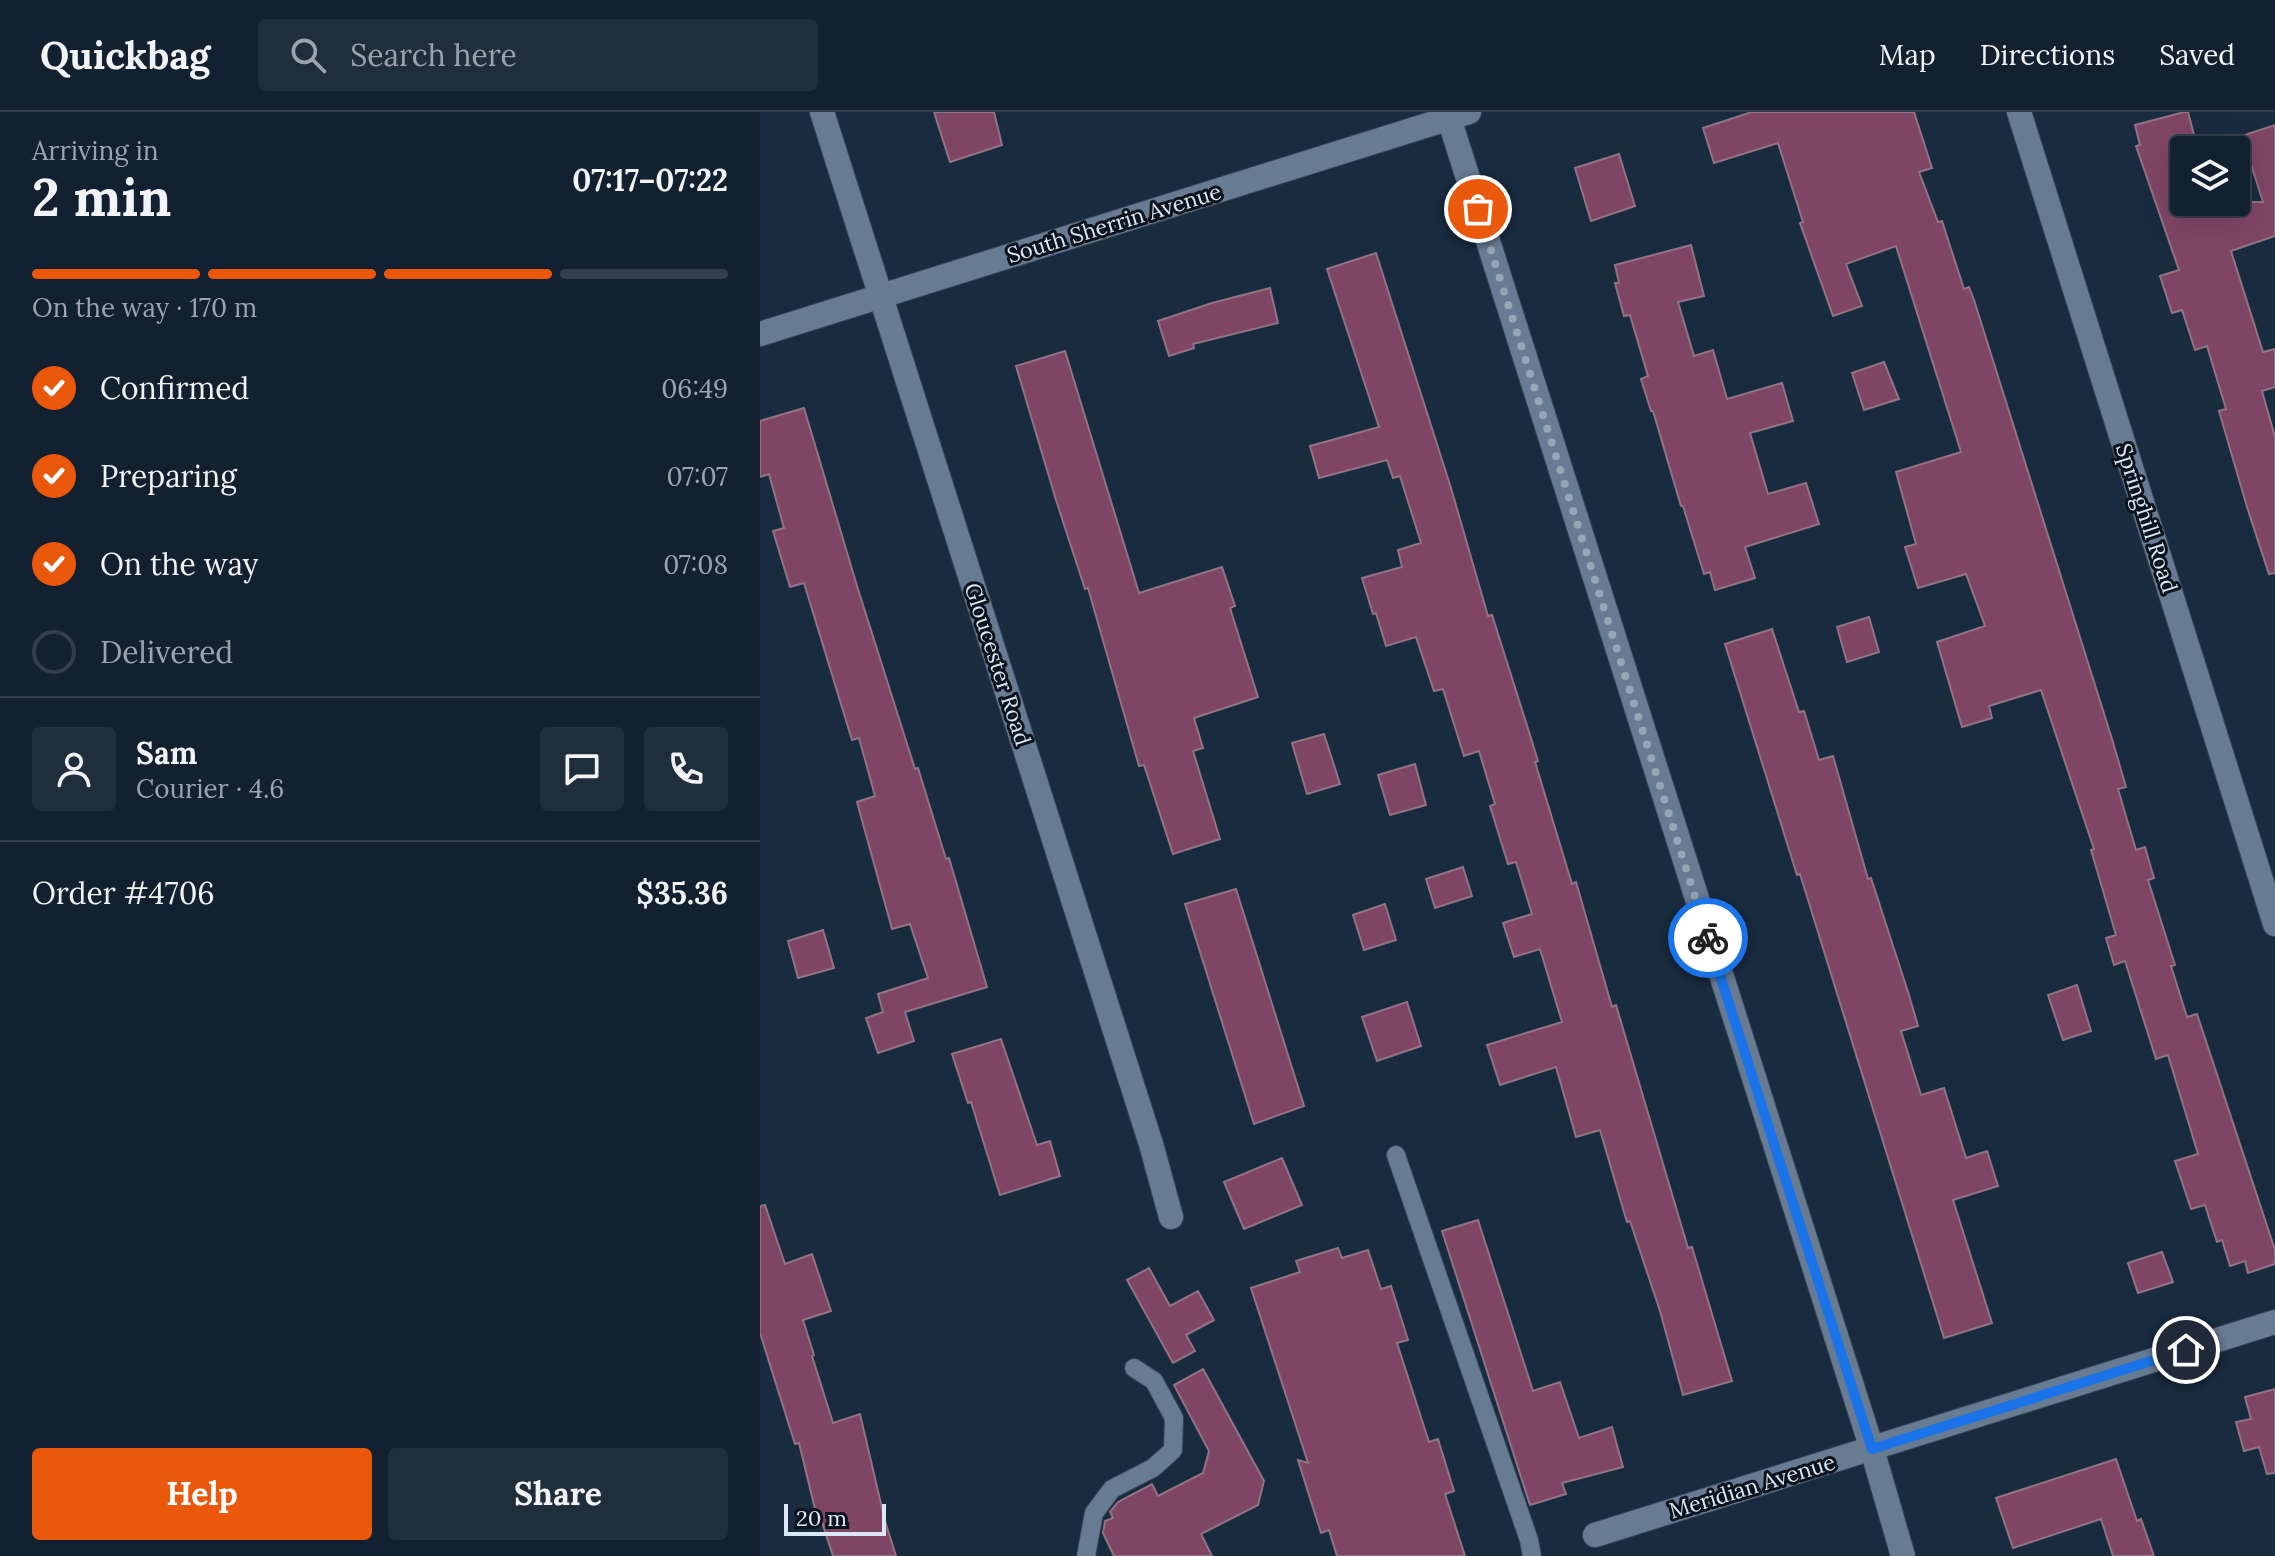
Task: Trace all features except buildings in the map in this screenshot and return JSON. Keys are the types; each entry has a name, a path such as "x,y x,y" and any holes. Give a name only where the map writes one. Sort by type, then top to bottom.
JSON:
{"street":[{"name":"Gloucester Road","path":"822,112 1141,1113 1171,1217"},
{"name":"Springhill Road","path":"2019,112 2275,924"},
{"name":"South Sherrin Avenue","path":"760,334 1455,114"},
{"path":"1455,114 1903,1556"},
{"name":"Meridian Avenue","path":"1595,1535 2275,1322"}],"lane":[{"path":"1396,1155 1532,1556"},
{"path":"1086,1556 1094,1513 1112,1489 1153,1468 1173,1450 1174,1418 1154,1381 1134,1368"}],"way so far":[{"path":"1478,209 1708,938"}],"route":[{"path":"1708,938 1872,1449 2186,1350"}]}
